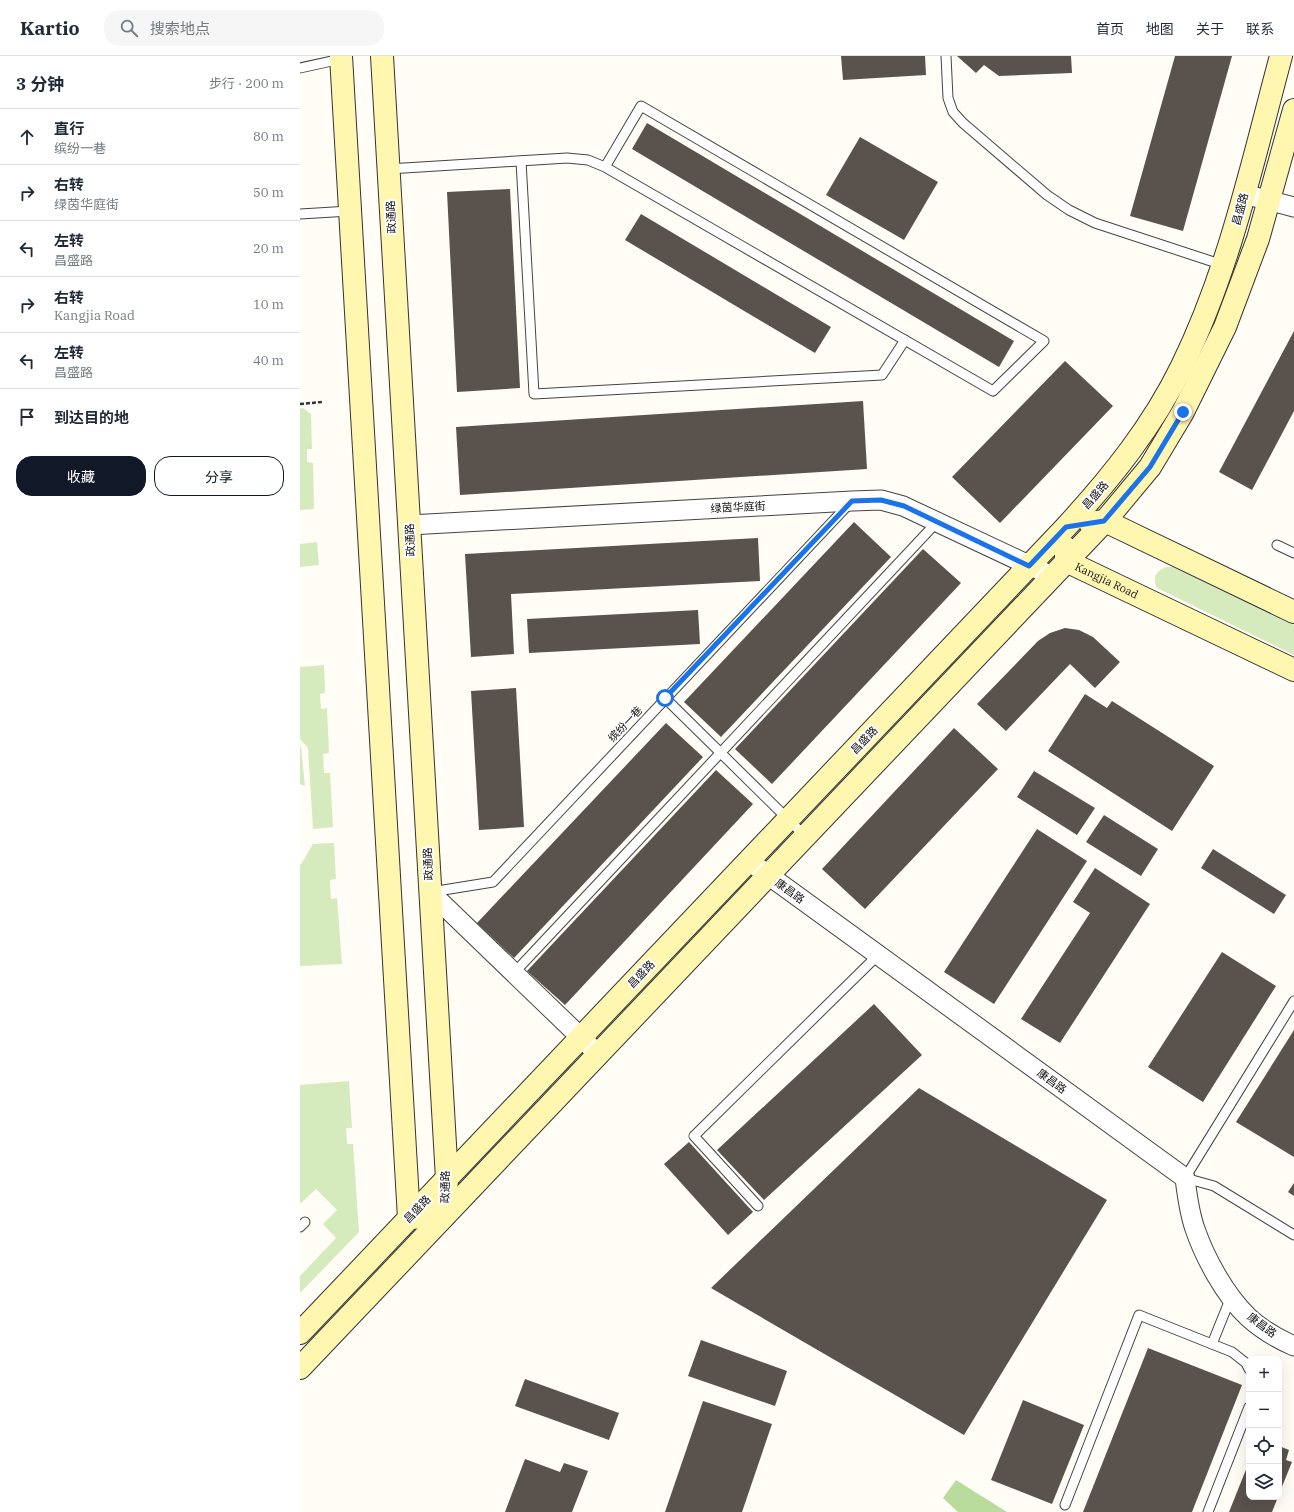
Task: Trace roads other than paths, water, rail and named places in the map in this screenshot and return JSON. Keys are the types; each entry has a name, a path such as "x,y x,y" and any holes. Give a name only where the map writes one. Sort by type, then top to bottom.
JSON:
{"street":[{"name":"政通路","path":"382,56 447,1178 444,1216 409,1218"},
{"name":"昌盛路","path":"305,1325 409,1218 1066,527 1102,488 1128,455 1158,409 1182,366 1202,321 1223,265 1244,194 1281,56"},
{"path":"341,58 409,1218"},
{"path":"300,1368 1059,569 1104,521 1150,467 1183,412 1225,328 1258,239 1294,110"},
{"path":"1244,194 1294,207"},
{"name":"绿茵华庭街","path":"409,525 881,500 904,506 1029,566 1059,569"},
{"path":"1066,527 1104,521 1294,612"},
{"name":"Kangjia Road","path":"1066,527 1059,569 1294,670"},
{"name":"康昌路","path":"749,861 1185,1178 1188,1203 1194,1228 1215,1270 1231,1297 1248,1316 1269,1333 1294,1346"},
{"path":"430,892 598,1054"}],"lane":[{"path":"946,56 948,98 953,112 963,123 1047,195 1069,210 1095,223 1223,265"},
{"path":"300,68 341,58"},
{"path":"388,169 567,158 588,160 604,166 993,391 1044,341 642,106 604,166"},
{"path":"521,161 534,394 882,375 905,340"},
{"path":"300,214 350,211"},
{"name":"缤纷一巷","path":"430,892 493,882 852,501"},
{"path":"514,973 937,522"},
{"path":"1278,545 1294,553"},
{"path":"665,698 805,836"},
{"path":"758,1206 694,1136 878,955"},
{"path":"1294,1001 1185,1178 1214,1186 1294,1235"},
{"path":"1212,1344 1231,1297"},
{"path":"1065,1505 1139,1315 1232,1352 1246,1363"},
{"path":"1208,1512 1246,1415"}]}
